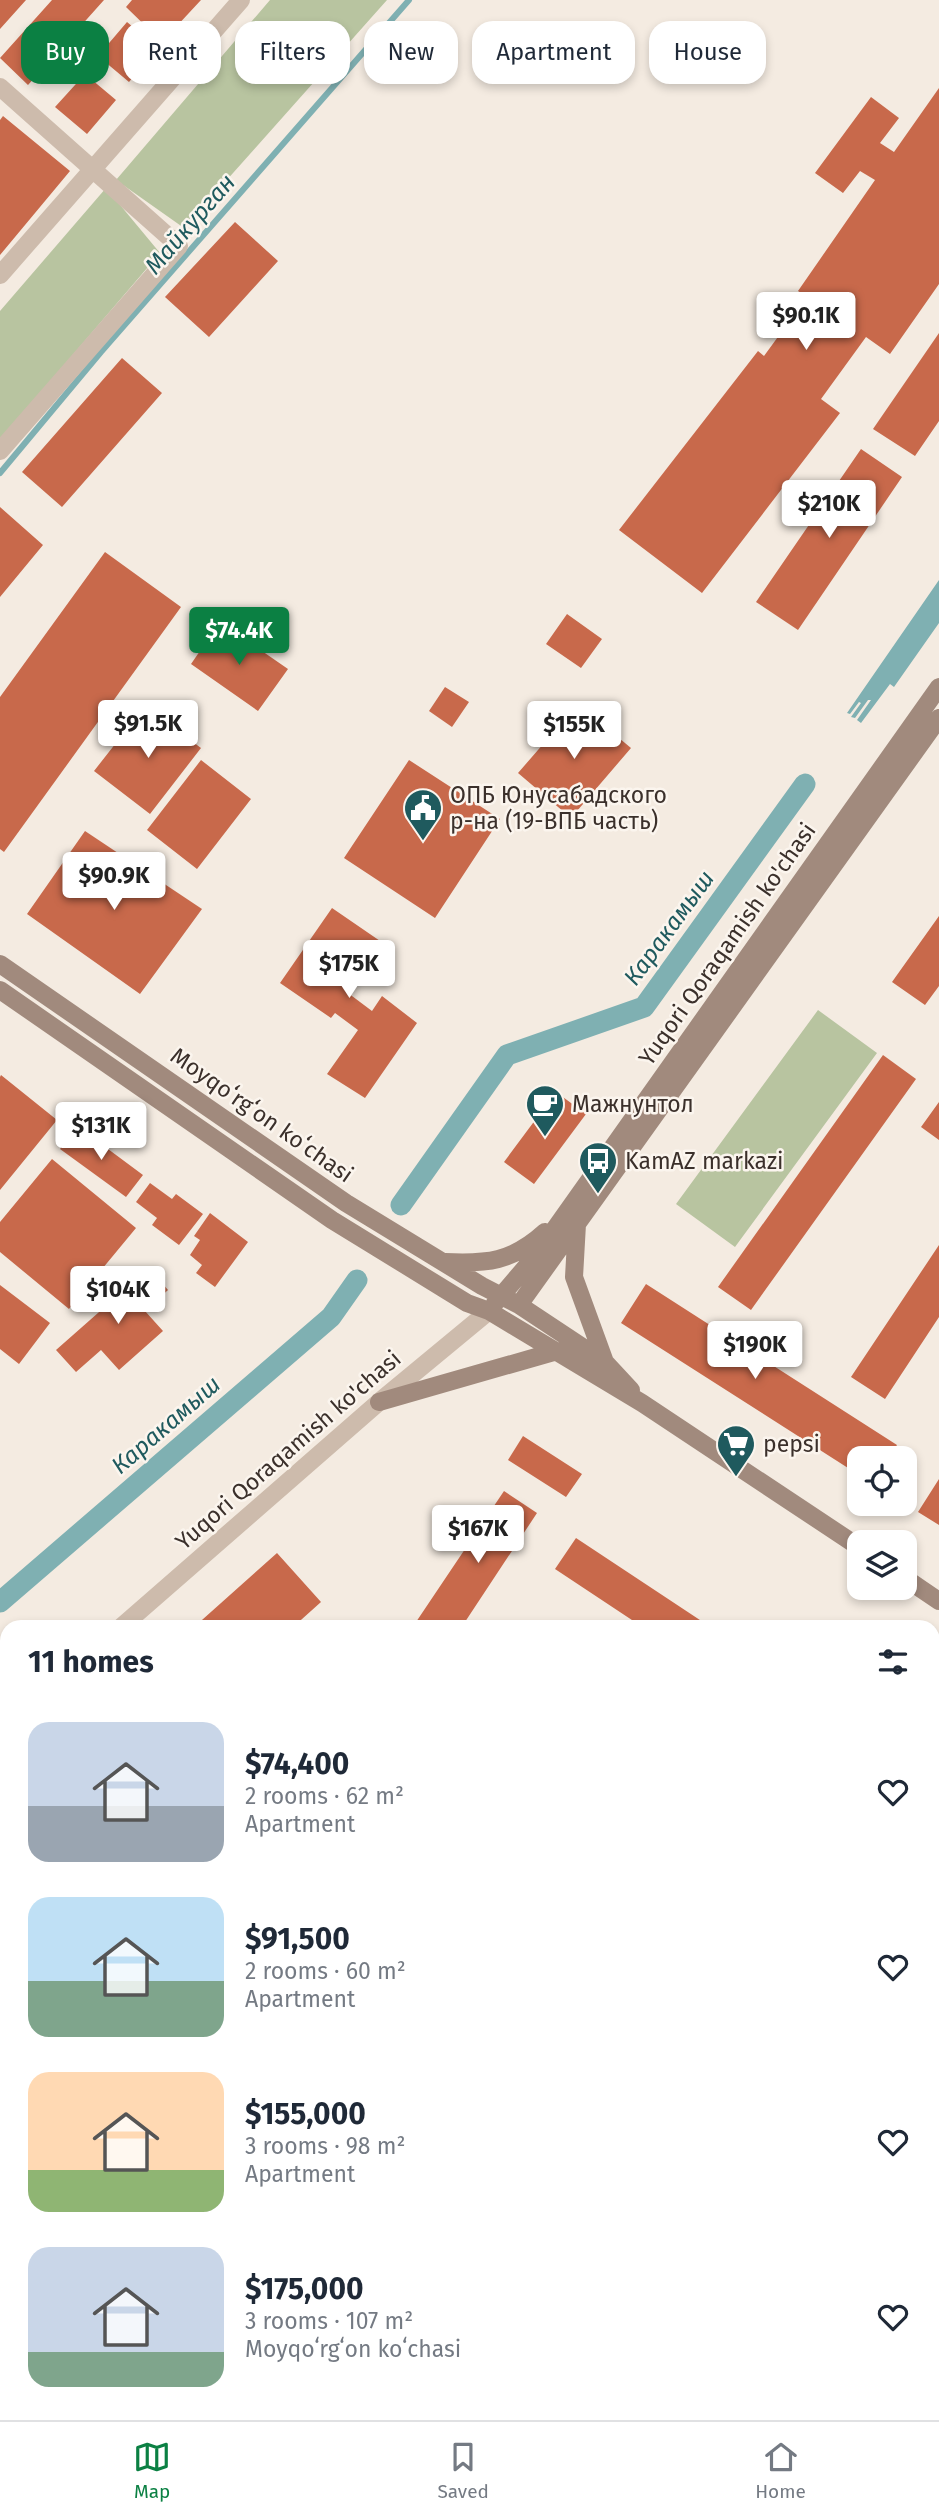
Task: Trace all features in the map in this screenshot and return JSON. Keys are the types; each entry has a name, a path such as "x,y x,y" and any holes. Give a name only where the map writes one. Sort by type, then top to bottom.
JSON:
{"main road":[{"name":"Yuqori Qoraqamish ko'chasi","path":"519,1305 571,1219 939,687"},
{"name":"Yuqori Qoraqamish ko'chasi","path":"489,1311 571,1219 939,718"},
{"name":"Moyqoʻrgʻon koʻchasi","path":"0,964 346,1203 482,1286 519,1305 606,1362"},
{"name":"Moyqoʻrgʻon koʻchasi","path":"0,990 332,1220 467,1303 489,1311 642,1404"},
{"path":"436,1258 480,1264 501,1259 571,1219 574,1277 606,1362 642,1404 847,1539"},
{"path":"489,1311 519,1305"},
{"path":"379,1402 557,1351"},
{"path":"917,1586 939,1601"}],"street":[{"path":"0,275 241,0"},
{"path":"0,86 179,246 0,451"},
{"name":"Yuqori Qoraqamish ko'chasi","path":"129,1620 379,1402 489,1311"}],"green space":[{"path":"270,0 387,0 368,21 364,21 364,26 350,42 350,21 252,21"},
{"path":"235,41 235,84 312,84 184,228 116,180 198,84 221,84 221,57"},
{"path":"106,188 160,253 0,440 0,311"},
{"path":"818,1010 877,1053 735,1247 676,1204"}],"water":[{"path":"939,580 939,623 894,687 890,684 861,723 857,720 871,700 868,700 855,718 851,717 861,703 859,702 850,714 847,713"}],"building":[{"path":"0,0 26,0 0,29"},
{"path":"52,0 104,0 85,21 33,21"},
{"path":"132,0 201,0 182,21 140,21 126,7"},
{"path":"123,27 123,77 109,65 109,43"},
{"path":"21,35 21,78 0,58"},
{"path":"76,84 97,84 116,100 87,134 55,107"},
{"path":"939,88 939,284 890,354 866,337 821,399 840,413 702,593 619,530 758,351 764,356 807,297 798,291 875,180 860,171 843,193 815,173 871,97 899,118 880,143 894,152"},
{"path":"3,116 70,171 0,255 0,120"},
{"path":"235,222 278,261 209,337 165,297"},
{"path":"939,333 939,421 915,456 873,429"},
{"path":"122,358 162,393 62,507 22,472"},
{"path":"861,449 902,477 798,630 756,602"},
{"path":"0,507 43,545 0,597"},
{"path":"105,552 181,607 4,852 0,849 0,697"},
{"path":"567,614 602,639 581,668 546,644"},
{"path":"220,622 288,669 258,711 191,664"},
{"path":"445,687 469,702 452,727 429,711"},
{"path":"578,704 631,748 571,818 518,773"},
{"path":"145,706 201,748 150,814 94,771"},
{"path":"201,760 251,799 197,869 147,830"},
{"path":"409,760 500,819 435,918 344,858"},
{"path":"85,831 202,909 140,994 27,914"},
{"path":"332,908 383,943 348,993 372,1011 382,996 417,1023 365,1098 327,1074 358,1030 335,1013 331,1018 280,983"},
{"path":"939,916 939,986 925,1005 892,982"},
{"path":"883,1055 916,1079 751,1310 718,1287"},
{"path":"1,1075 57,1120 0,1190 0,1077"},
{"path":"556,1092 586,1114 534,1184 504,1162"},
{"path":"939,1102 939,1140 921,1127"},
{"path":"77,1126 143,1175 126,1197 60,1149"},
{"path":"52,1159 136,1228 69,1309 0,1252 0,1222"},
{"path":"150,1183 172,1199 176,1194 203,1214 179,1245 152,1225 157,1218 136,1202"},
{"path":"210,1213 248,1242 215,1287 196,1273 202,1265 190,1255 200,1240 194,1236"},
{"path":"939,1245 939,1317 885,1399 851,1377"},
{"path":"149,1268 168,1290 145,1311 163,1331 119,1370 101,1350 76,1372 56,1350"},
{"path":"646,1284 897,1445 847,1446 847,1467 621,1323"},
{"path":"0,1285 50,1323 19,1364 0,1349"},
{"path":"523,1436 582,1474 566,1497 508,1460"},
{"path":"939,1479 939,1525 918,1512"},
{"path":"504,1491 537,1513 466,1620 417,1620"},
{"path":"576,1538 700,1620 632,1620 555,1569"},
{"path":"277,1553 321,1602 301,1620 202,1620"}],"waterway":[{"name":"Майкурган","path":"0,473 101,352 409,0"},
{"name":"Каракамыш","path":"401,1205 507,1055 644,1007 805,784"},
{"name":"Каракамыш","path":"0,1602 331,1317 357,1280"}],"place":[{"name":"ОПБ Юнусабадского р-на (19-ВПБ часть)","path":"423,842"},
{"name":"Мажнунтол","path":"545,1138"},
{"name":"KamAZ markazi","path":"598,1195"},
{"name":"pepsi","path":"736,1478"}]}
